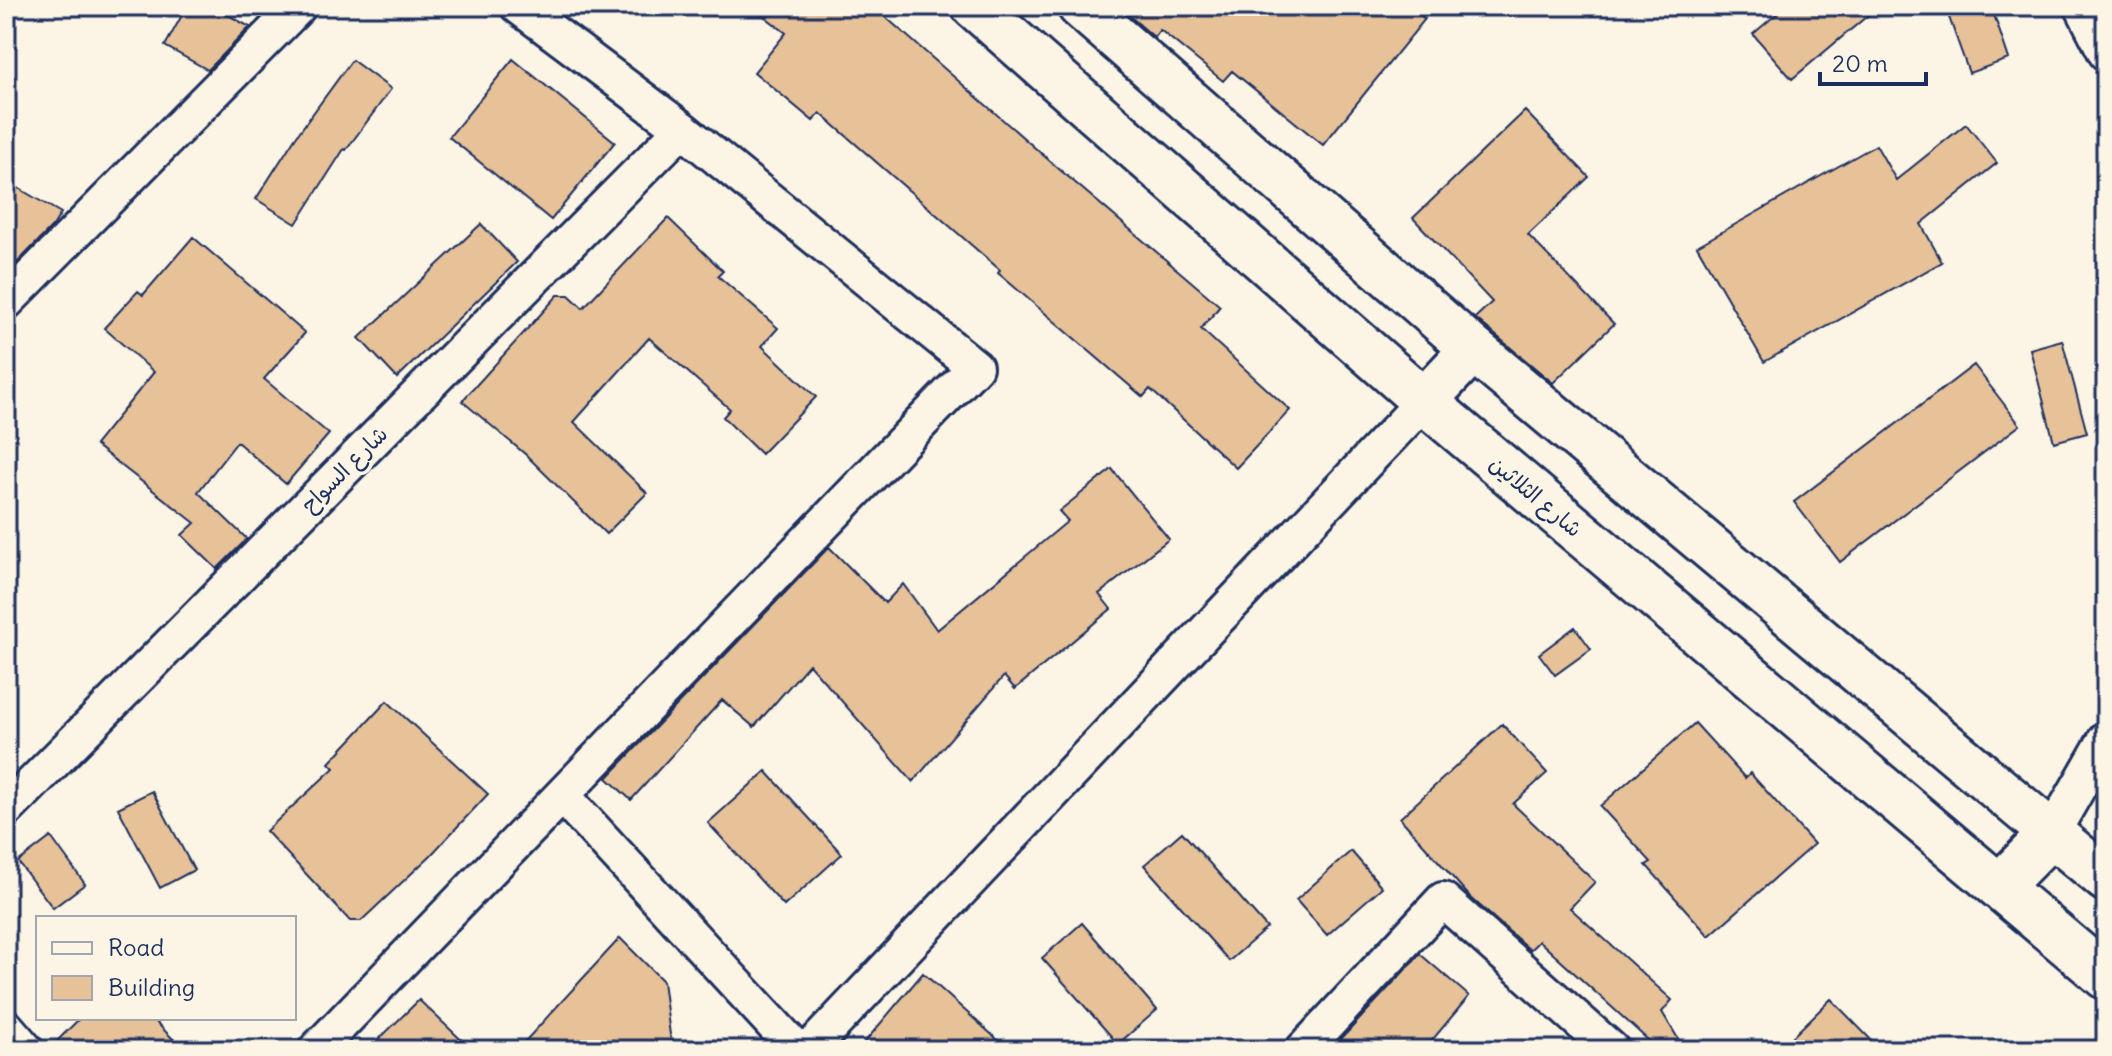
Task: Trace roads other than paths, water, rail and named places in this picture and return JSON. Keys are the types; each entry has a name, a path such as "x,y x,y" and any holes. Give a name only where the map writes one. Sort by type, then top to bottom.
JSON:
{"street":[{"path":"6,302 299,6"},
{"path":"316,1050 975,367 682,129 518,6"},
{"name":"شارع الثلاثين","path":"974,6 1424,401 2106,977"},
{"path":"1080,6 1473,349 2106,879"},
{"path":"2082,6 2106,53"},
{"name":"شارع السواح","path":"6,810 682,129"},
{"path":"809,1050 1473,349"},
{"path":"2000,886 2052,833 2106,739"},
{"path":"562,795 797,1050"},
{"path":"1303,1050 1443,900 1612,1050"},
{"path":"6,1027 26,1050"}]}
